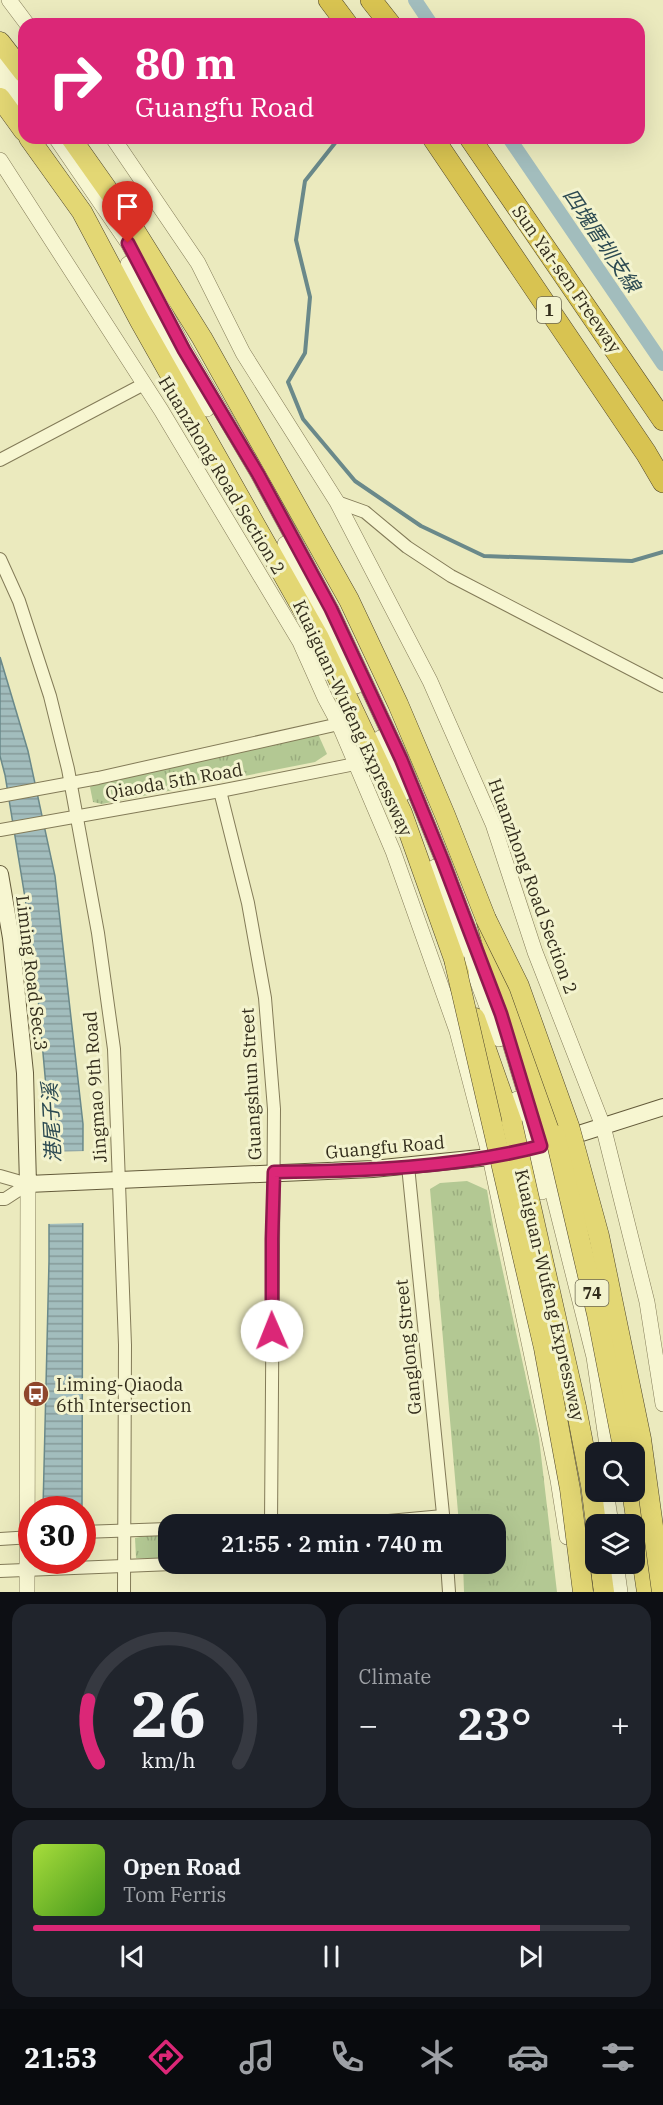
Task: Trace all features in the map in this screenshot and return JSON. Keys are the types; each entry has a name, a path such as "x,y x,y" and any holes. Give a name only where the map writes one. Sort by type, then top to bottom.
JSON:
{"highway":[{"path":"329,0 342,18"},
{"path":"371,0 385,18"},
{"path":"0,42 18,65"},
{"path":"0,98 18,123"},
{"name":"Kuaiguan-Wufeng Expressway","path":"33,144 82,212 140,321 319,638 402,813 512,1123 576,1407 595,1514"},
{"name":"74","path":"75,144 124,213 202,338 349,600 403,716 445,815 486,919 513,1019 555,1135 597,1314 622,1442"},
{"name":"Sun Yat-sen Freeway","path":"437,144 646,453 663,482"},
{"name":"Sun Yat-sen Freeway","path":"474,144 663,420"},
{"path":"486,919 523,997 569,1126 599,1236 641,1438 662,1592"},
{"path":"454,959 544,1348 570,1489 583,1592"},
{"path":"634,1502 647,1592"},
{"path":"602,1574 604,1592"}],"main road":[{"name":"Liming Road Sec.3","path":"0,874 11,938 25,1074 29,1184"},
{"name":"Guangfu Road","path":"29,1184 372,1169 490,1157 536,1147 663,1107"}],"street":[{"path":"9,0 22,18"},
{"path":"0,61 18,84"},
{"path":"0,75 18,99"},
{"name":"Huanzhong Road Section 2","path":"51,144 111,229 165,339 261,497 367,707 424,838 506,1057 536,1147 582,1346 597,1442"},
{"name":"Huanzhong Road Section 2","path":"60,144 128,243 184,350 258,474 331,609 401,759 501,1014 594,1357 607,1442"},
{"name":"Huanzhong Road Section 2","path":"117,144 198,263 243,353 337,502 430,681 493,824 535,952 603,1126 647,1302 663,1404"},
{"name":"Huanzhong Road Section 2","path":"0,160 161,410 300,642 339,724 393,851 457,1031 490,1157 558,1480 575,1592"},
{"path":"0,460 144,384"},
{"path":"337,502 365,512 407,547 451,576 663,686"},
{"name":"Jingmao 9th Road","path":"0,559 19,601 51,696 71,783 98,933 114,1050 125,1345 124,1592"},
{"name":"Qiaoda 5th Road","path":"0,796 71,783 339,724"},
{"name":"Qiaoda 5th Road","path":"0,830 220,791 355,764"},
{"name":"Guangshun Street","path":"220,791 248,903 265,998 274,1109 272,1514"},
{"name":"Ganglong Street","path":"408,1166 443,1514"},
{"path":"0,1176 29,1184"},
{"path":"0,1199 5,1199 29,1184"},
{"path":"29,1184 29,1496"},
{"path":"96,1532 158,1529"},
{"path":"0,1539 18,1538"},
{"path":"96,1567 158,1565"},
{"path":"0,1571 18,1570"},
{"path":"27,1592 31,1574"},
{"path":"448,1574 449,1592"},
{"path":"618,1574 620,1592"},
{"path":"625,1574 627,1592"}],"green space":[{"path":"318,734 327,754 315,762 102,804 93,802 90,787 98,782"},
{"path":"467,1181 487,1190 539,1438 557,1592 464,1592 463,1574 506,1574 506,1514 458,1514 430,1189 440,1183"},
{"path":"158,1535 158,1559 136,1558 135,1538"}],"water":[{"name":"港尾子溪","path":"0,657 28,751 55,876 83,1124 82,1496 43,1496 49,1261 49,1120 34,953 0,756"}],"pier":[{"path":"86,1151 86,1223 46,1224 46,1152"},
{"path":"44,1574 85,1574 85,1589 44,1590"}],"waterway":[{"name":"四塊厝圳支線","path":"415,0 427,18"},
{"path":"334,144 305,181 296,240 310,297 305,353 288,382 303,419 355,481 421,526 484,556 632,561 663,552"},
{"name":"四塊厝圳支線","path":"513,144 663,364"}],"place":[{"name":"Liming-Qiaoda 6th Intersection","path":"36,1394"}],"route":[{"path":"128,243 184,350 258,474 331,609 401,759 501,1014 541,1146 490,1157 408,1166 274,1172 272,1331"}]}
